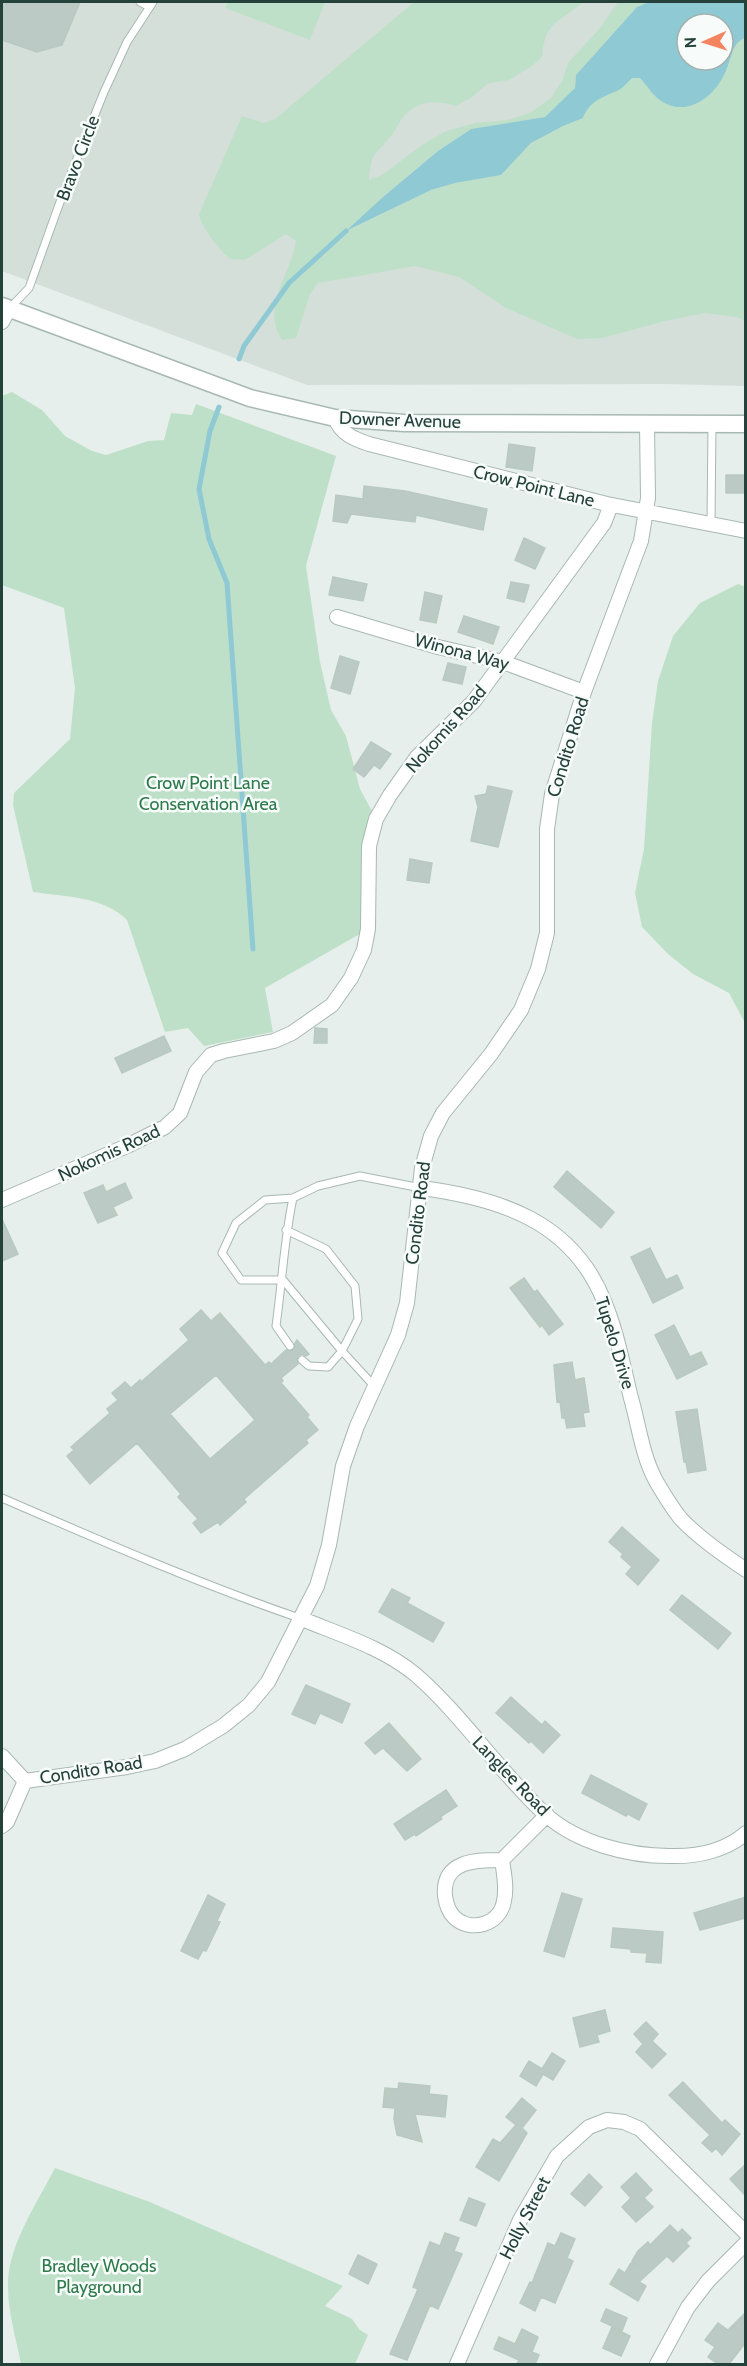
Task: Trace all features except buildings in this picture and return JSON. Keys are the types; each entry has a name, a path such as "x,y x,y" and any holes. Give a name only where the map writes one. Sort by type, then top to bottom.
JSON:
{"street":[{"name":"Downer Avenue","path":"4,312 250,398 335,418 404,423 746,424"},
{"name":"Crow Point Lane","path":"335,418 338,427 344,433 369,444 611,505 746,531"},
{"name":"Condito Road","path":"25,1780 127,1767 155,1761 185,1749 224,1726 249,1705 268,1682 318,1586 329,1545 343,1466 357,1426 398,1335 407,1303 422,1168 431,1136 443,1113 491,1054 521,1010 538,969 547,933 547,829 552,794 584,692 633,566 643,533 647,511 647,424"},
{"name":"Nokomis Road","path":"2,1200 127,1146 165,1127 180,1113 196,1072 211,1055 274,1041 318,1017 332,1005 355,972 364,950 368,929 369,846 376,819 417,758 474,701 604,523 611,505"},
{"name":"Winona Way","path":"337,617 438,647 503,662 584,692"},
{"name":"Tupelo Drive","path":"420,1188 462,1193 509,1208 540,1223 566,1243 587,1268 604,1300 615,1332 643,1451 656,1480 681,1519 746,1570"},
{"name":"Langlee Road","path":"302,1619 393,1658 415,1675 441,1699 479,1744 547,1815 573,1833 592,1841 650,1856 708,1853 746,1833"},
{"name":"Condito Road","path":"2,1756 25,1780"},
{"name":"Condito Road","path":"2,1826 7,1822 25,1780"},
{"path":"502,1860 506,1884 504,1904 496,1917 482,1926 470,1925 454,1917 446,1904 444,1886 451,1873 458,1866 471,1861 502,1860 547,1815"},
{"name":"Holly Street","path":"458,2364 520,2220 557,2156 590,2127 607,2120 624,2122 636,2127 746,2233"},
{"path":"657,2364 688,2307 708,2281 746,2243"}],"lane":[{"name":"Bravo Circle","path":"4,312 29,288 64,191 104,92 127,42 152,4 140,2"},
{"path":"711,523 712,424"},
{"path":"283,1280 241,1280 222,1253 236,1223 266,1200 293,1198 318,1186 360,1176 420,1188"},
{"path":"290,1346 276,1326 283,1280 286,1230 293,1198"},
{"path":"286,1230 326,1249 355,1286 358,1319 342,1351 328,1367 309,1366 302,1360"},
{"path":"283,1280 375,1387"},
{"path":"2,1498 160,1567 223,1592 302,1619"}],"shaded area":[{"path":"2,2 745,2 745,386 665,384 307,385 2,271"}],"green space":[{"path":"228,2 325,2 310,40 225,8"},
{"path":"414,2 583,2 550,29 546,35 542,57 532,66 509,80 489,83 471,98 455,106 433,102 412,109 375,155 369,180 382,175 422,145 446,131 475,123 507,120 530,113 551,98 562,81 568,63 600,28 618,2 649,2 637,7 576,75 575,88 545,117 471,129 438,151 383,197 349,230 431,190 455,183 501,175 531,143 583,118 592,104 619,90 632,78 640,78 656,97 664,101 719,72 735,72 735,47 745,38 745,321 737,317 705,313 602,338 577,339 506,308 459,277 415,266 318,283 310,294 296,338 282,340 276,327 275,302 296,241 286,234 245,260 230,259 207,232 199,214 242,116 264,123 275,119"},
{"name":"Crow Point Lane Conservation Area","path":"12,392 42,410 65,436 92,451 106,455 148,441 164,440 171,413 192,415 196,404 336,456 306,566 320,662 331,710 346,736 360,789 372,811 365,931 265,988 273,1032 204,1046 188,1028 165,1032 127,920 107,906 95,902 33,892 13,805 14,793 70,739 75,688 64,608 2,585 2,396"},
{"path":"738,584 746,587 745,1023 729,993 693,974 668,954 642,927 635,893 644,849 652,723 658,681 673,636 700,603"},
{"name":"Bradley Woods Playground","path":"55,2168 150,2202 343,2286 325,2306 352,2319 360,2330 368,2335 355,2364 21,2364 9,2303 10,2268 19,2238"}],"water":[{"path":"649,2 745,2 745,38 735,47 735,12 675,12 675,72 725,72 715,89 697,103 677,107 666,103 655,96 640,78 632,78 619,90 592,104 583,118 531,143 501,175 455,183 431,190 346,231 438,151 471,129 545,117 575,88 576,75 637,7"}],"waterway":[{"path":"239,359 244,346 289,283 346,231"},
{"path":"219,407 210,431 199,489 209,539 227,583 253,949"}]}
